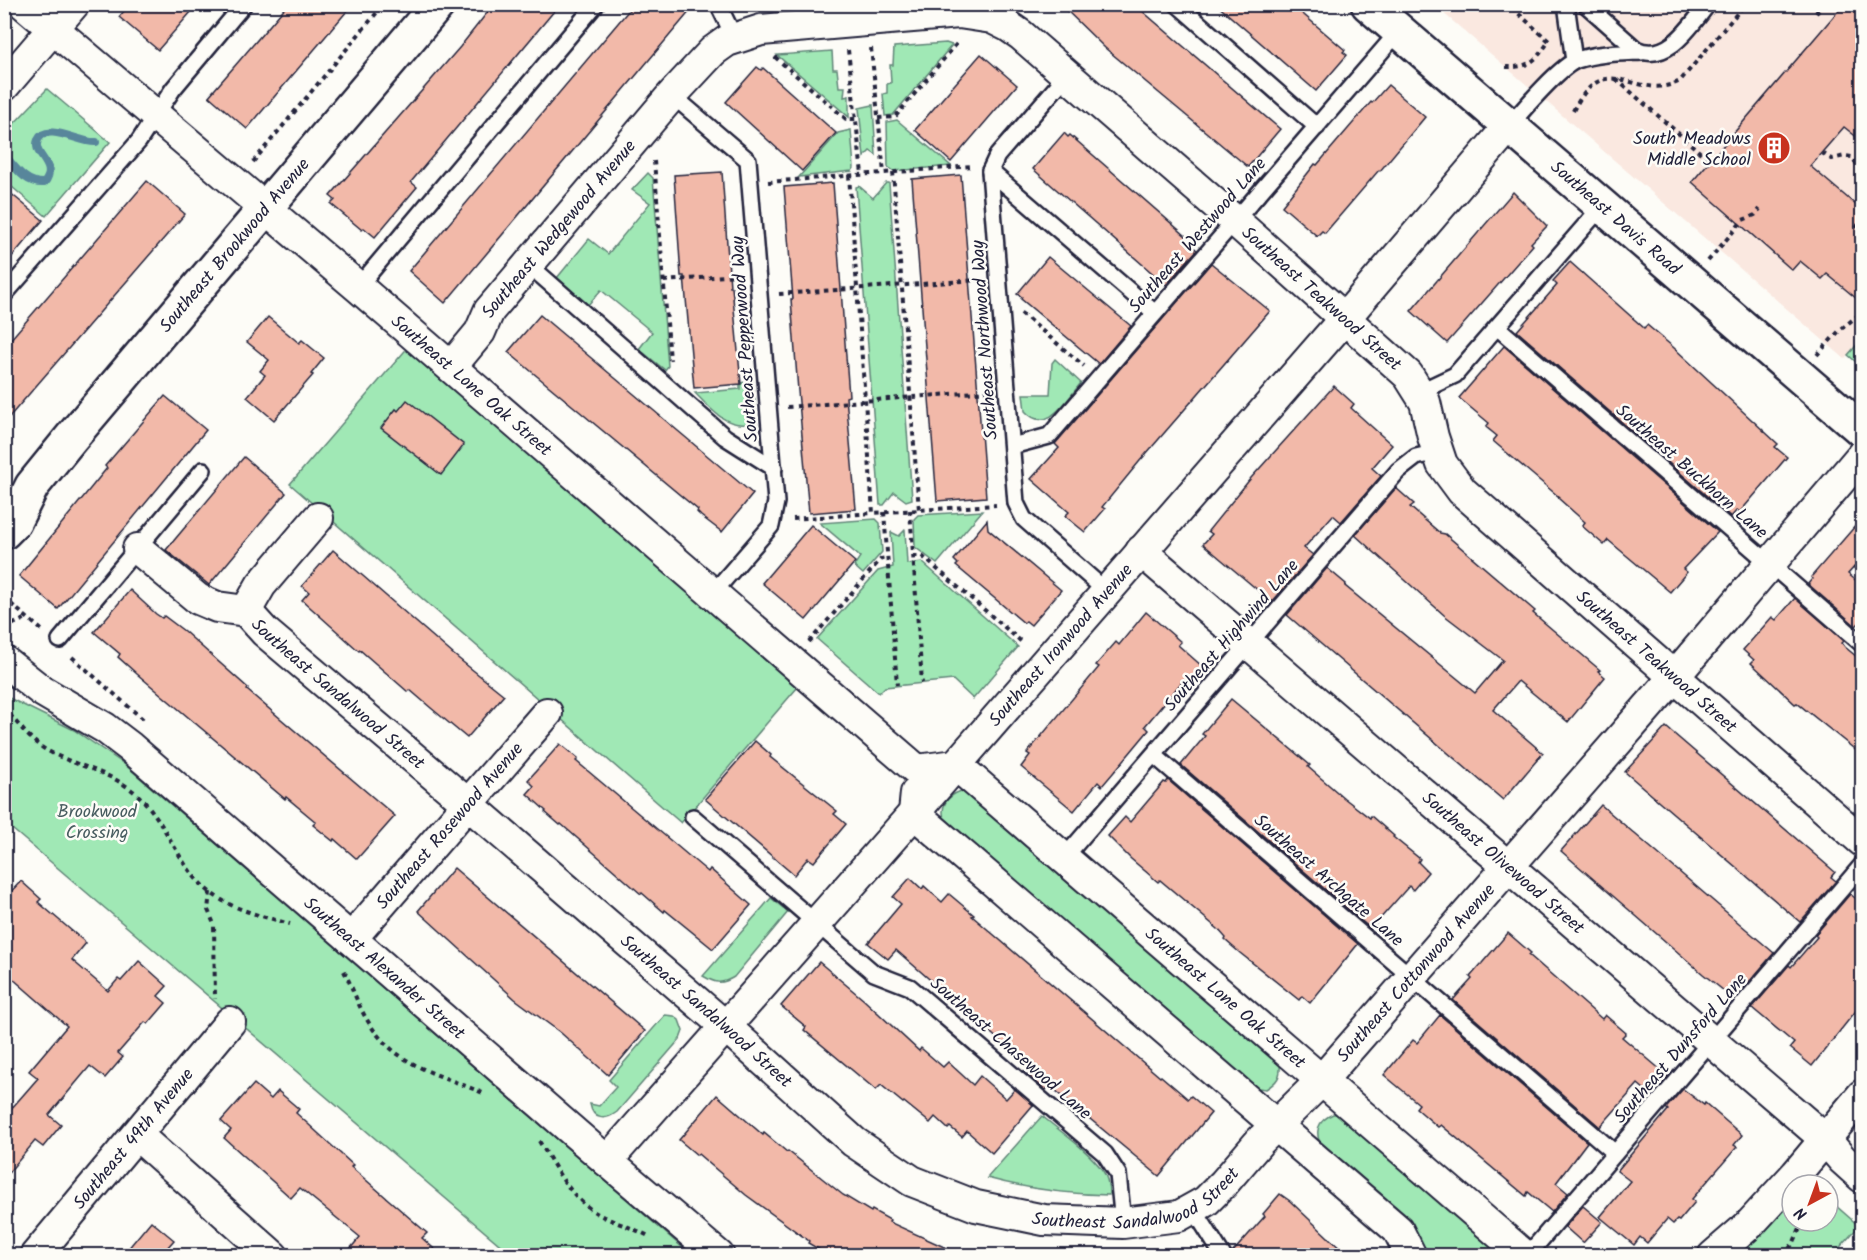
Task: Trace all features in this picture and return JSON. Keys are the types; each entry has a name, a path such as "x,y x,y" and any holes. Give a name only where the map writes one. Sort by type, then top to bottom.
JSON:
{"street":[{"name":"Southeast Lone Oak Street","path":"24,4 358,287 917,770"},
{"path":"4,86 74,4"},
{"name":"Southeast Brookwood Avenue","path":"4,532 14,522 18,493 438,4"},
{"name":"Southeast Davis Road","path":"1368,4 1863,430"},
{"name":"Southeast Teakwood Street","path":"672,94 713,51 727,41 748,34 862,33 959,13 995,11 1008,26 1235,221 1408,375 1425,402 1442,464 1462,491 1863,841"},
{"name":"Southeast Wedgewood Avenue","path":"451,367 480,332 489,311 672,94"},
{"name":"Southeast Ironwood Avenue","path":"607,1161 956,765 1509,126"},
{"name":"Southeast Cottonwood Avenue","path":"1321,1081 1674,677 1863,455"},
{"path":"246,611 261,585 318,518"},
{"name":"Southeast Sandalwood Street","path":"138,549 198,599 217,607 246,611 265,632 725,1026 854,1142 912,1181 976,1206 1044,1220 1123,1223 1179,1216 1206,1202 1260,1141 1321,1081"},
{"name":"Southeast Olivewood Street","path":"1141,551 1825,1139 1842,1159 1863,1177"},
{"name":"Southeast Alexander Street","path":"4,661 42,691 105,728 130,747 346,953 607,1161 719,1256"},
{"name":"Southeast Alexander Street","path":"4,687 42,691"},
{"name":"Southeast Rosewood Avenue","path":"346,953 468,804 547,713"},
{"name":"Southeast Lone Oak Street","path":"956,765 1526,1256"},
{"path":"956,765 917,770 914,813 1398,1230 1411,1256"},
{"name":"Southeast 49th Avenue","path":"35,1256 229,1024"},
{"path":"1713,1256 1750,1224 1863,1095"},
{"path":"137,1135 273,1256"}],"lane":[{"path":"4,295 139,141 173,89 244,4"},
{"path":"358,287 596,4"},
{"path":"718,4 748,34"},
{"path":"1177,4 1317,127"},
{"path":"1566,4 1574,61"},
{"path":"1585,4 1642,52"},
{"path":"1509,126 1537,94 1574,61 1615,53 1655,52 1666,49 1680,39 1708,4"},
{"name":"Southeast Westwood Lane","path":"1012,446 1049,436 1399,31"},
{"path":"1067,75 997,156 990,171 1155,313"},
{"name":"Southeast Pepperwood Way","path":"672,94 748,160 774,468 776,502 771,525 712,594"},
{"name":"Southeast Northwood Way","path":"990,171 1016,503"},
{"path":"1419,392 1455,375 1602,206"},
{"path":"529,266 725,437 774,468"},
{"name":"Southeast Buckhorn Lane","path":"1497,327 1863,644"},
{"name":"Southeast Highwind Lane","path":"1064,858 1398,471 1416,457 1437,452"},
{"path":"60,640 204,470"},
{"path":"1016,503 1024,519 1106,591"},
{"name":"Southeast Archgate Lane","path":"1154,755 1615,1153"},
{"name":"Southeast Chasewood Lane","path":"693,817 874,973 910,987 1105,1154 1118,1174 1123,1223"},
{"name":"Southeast Dunsford Lane","path":"1526,1256 1863,865"},
{"path":"1193,1208 1223,1256"}],"path":[{"path":"249,168 384,4"},
{"path":"1506,67 1527,66 1549,41 1508,4"},
{"path":"1809,4 1820,14"},
{"path":"879,118 895,117 962,38 959,13"},
{"path":"862,174 847,46 862,33 871,43 884,172"},
{"path":"748,34 846,119 856,119"},
{"path":"1615,78 1710,161"},
{"path":"636,138 654,153 672,391"},
{"path":"1822,153 1832,159 1852,157 1863,172"},
{"path":"750,183 979,165 990,171"},
{"path":"893,172 919,510"},
{"path":"849,175 873,513"},
{"path":"1690,282 1743,220 1755,215 1760,209"},
{"path":"1856,228 1863,219"},
{"path":"664,281 758,273"},
{"path":"760,296 999,279"},
{"path":"1001,295 1098,378"},
{"path":"1799,376 1840,330 1863,312"},
{"path":"769,409 1008,390"},
{"path":"773,515 795,519 1016,503"},
{"path":"910,510 922,682"},
{"path":"884,512 897,685"},
{"path":"913,556 922,556 1045,662"},
{"path":"792,662 881,559 887,558"},
{"path":"4,628 27,618"},
{"path":"4,708 24,731 45,749 114,778 145,801 193,874 210,892 234,907 293,925"},
{"path":"210,892 208,910 214,924 215,1009 229,1024"},
{"path":"346,953 365,1017 385,1044 396,1054 425,1071 487,1094"},
{"path":"536,1138 569,1190 585,1205 653,1239"},
{"path":"1784,1256 1798,1233"}],"shaded area":[{"path":"1434,5 1862,5 1862,339 1845,359"}],"green space":[{"path":"946,43 952,45 893,115 885,116 883,94 887,93 887,84 891,83 890,65 893,65 894,47"},
{"path":"832,51 833,69 837,69 839,87 845,87 844,97 849,96 849,117 777,55"},
{"path":"47,89 110,142 46,216 5,181 4,134"},
{"path":"873,105 876,155 870,151 864,157 859,108"},
{"path":"897,120 951,166 894,171 888,167 887,122"},
{"path":"851,130 854,168 852,171 799,177 838,133"},
{"path":"648,173 653,178 668,366 665,370 639,349 652,332 601,290 588,305 557,278 589,239 608,254 650,203 632,190"},
{"path":"886,183 889,183 912,499 906,501 894,492 884,505 880,505 856,187 859,186 873,198"},
{"path":"1862,339 1862,367 1848,355"},
{"path":"410,345 803,681 681,823 290,484"},
{"path":"1055,359 1081,383 1056,412 1049,417 1033,418 1025,411 1023,394 1050,394 1052,363"},
{"path":"753,381 755,409 746,424 724,419 695,393 740,389 740,383"},
{"path":"982,511 937,564 915,547 914,519 918,515"},
{"path":"876,519 880,523 882,552 863,574 854,566 860,557 820,523"},
{"path":"905,530 907,564 922,562 1018,647 973,699 953,680 885,687 879,693 817,639 878,571 893,567 891,532 899,536"},
{"name":"Brookwood Crossing","path":"5,696 74,730 124,764 691,1255 512,1255 5,823"},
{"path":"961,791 972,794 1280,1064 1280,1072 1276,1081 1266,1089 1250,1087 945,821 943,811 948,799"},
{"path":"771,898 788,912 734,977 718,982 703,976"},
{"path":"665,1015 674,1016 679,1020 683,1031 680,1039 617,1112 604,1118 597,1116 590,1104 599,1106 616,1087 609,1080"},
{"path":"1333,1114 1340,1114 1508,1255 1426,1255 1322,1148 1318,1137 1320,1124"},
{"path":"1042,1116 1083,1149 1103,1171 1109,1195 1047,1190 987,1178"},
{"path":"1780,1209 1780,1233 1840,1233 1840,1209 1859,1226 1833,1255 1733,1256"}],"building":[{"path":"130,4 198,4 158,50 119,17"},
{"path":"288,4 353,4 247,129 209,96"},
{"path":"494,4 560,4 411,182 417,187 375,237 364,228 362,230 331,204 335,200 330,196 460,47"},
{"path":"634,4 696,4 445,303 409,271"},
{"path":"1060,4 1134,4 1280,129 1248,167 1105,48"},
{"path":"1216,4 1291,4 1345,50 1343,52 1347,55 1316,91"},
{"name":"South Meadows Middle School","path":"1844,4 1863,4 1863,142 1844,127 1810,166 1863,211 1863,304 1827,274 1822,279 1800,261 1792,270 1692,182"},
{"path":"981,54 1017,85 951,162 915,130"},
{"path":"757,67 761,70 763,68 836,133 802,171 726,102"},
{"path":"1388,85 1425,117 1325,233 1322,231 1317,236 1282,206 1315,164 1317,165"},
{"path":"1064,133 1068,137 1070,135 1187,237 1185,240 1197,250 1166,285 1033,169"},
{"path":"722,172 730,287 732,287 741,384 694,388 684,276 681,276 674,175"},
{"path":"961,175 986,497 937,501 912,179"},
{"path":"147,181 185,214 4,423 4,347"},
{"path":"833,183 849,396 846,397 856,509 809,513 784,187"},
{"path":"4,188 43,220 4,266"},
{"path":"1513,192 1547,226 1447,343 1411,311"},
{"path":"1048,257 1131,326 1099,364 1017,294"},
{"path":"1570,262 1644,328 1647,325 1673,347 1778,444 1775,447 1787,457 1740,512 1737,510 1731,517 1517,331 1557,285 1553,281"},
{"path":"1211,263 1270,311 1139,462 1102,507 1105,509 1085,532 1065,516 1069,512 1031,479 1059,448 1055,444"},
{"path":"540,315 753,494 722,532 508,352"},
{"path":"268,317 299,343 302,340 324,358 311,374 313,375 274,420 247,397 265,375 260,371 269,360 247,342"},
{"path":"1504,346 1718,532 1683,569 1687,572 1670,592 1608,540 1604,545 1582,526 1585,522 1559,497 1493,441 1497,436 1486,427 1489,423 1459,398"},
{"path":"1334,386 1354,404 1351,408 1392,445 1372,468 1381,476 1341,522 1333,515 1304,548 1313,555 1272,602 1203,544 1212,534 1208,531 1251,478"},
{"path":"165,396 206,430 58,609 19,576 107,468 105,466"},
{"path":"407,400 464,445 441,475 381,428 396,409 398,411"},
{"path":"244,457 286,493 209,585 166,550"},
{"path":"1396,488 1414,504 1410,507 1535,611 1533,613 1600,670 1598,671 1605,677 1568,722 1518,681 1493,710 1543,753 1503,800 1287,615 1327,568 1346,584 1345,586 1475,693 1503,660 1444,615 1355,535"},
{"path":"1863,517 1863,557 1848,574 1863,586 1863,619 1856,626 1808,584 1811,577"},
{"path":"987,520 988,529 1061,590 1031,625 1026,621 1024,623 956,566 958,564 954,560"},
{"path":"811,525 855,562 806,620 762,583"},
{"path":"333,550 454,655 504,695 467,738 410,690 408,692 302,600 309,592 302,586"},
{"path":"130,590 156,614 162,618 164,616 184,631 248,688 247,690 395,816 357,859 313,825 316,822 286,797 285,799 137,674 118,657 120,654 94,632"},
{"path":"1795,598 1844,641 1842,643 1845,647 1863,662 1863,756 1797,703 1795,704 1751,663 1754,660 1743,650 1772,617 1776,620"},
{"path":"1146,612 1181,642 1178,645 1203,667 1186,687 1181,683 1145,726 1149,730 1119,766 1102,786 1098,782 1074,811 1021,767 1030,755 1027,753 1099,667 1096,665 1116,642 1119,645"},
{"path":"1231,699 1310,765 1308,767 1344,798 1370,818 1371,816 1394,836 1420,859 1418,862 1428,872 1413,890 1409,886 1371,929 1181,765 1205,736 1202,734"},
{"path":"1666,727 1835,872 1831,877 1836,881 1800,922 1625,772"},
{"path":"755,741 771,755 770,757 837,811 834,814 846,824 814,862 808,858 794,875 705,799"},
{"path":"560,744 578,759 576,761 708,872 710,869 751,905 713,949 665,910 664,912 641,894 527,794 534,786 528,780"},
{"path":"1168,780 1358,944 1310,1003 1302,996 1299,1000 1240,953 1225,940 1226,938 1218,929 1160,880 1158,882 1108,836 1125,817 1130,822"},
{"path":"1601,805 1774,953 1737,996 1732,992 1729,995 1703,974 1561,851"},
{"path":"454,868 645,1031 608,1075 561,1033 515,999 418,911"},
{"path":"910,878 922,889 924,886 942,902 949,894 1160,1077 1188,1099 1191,1096 1211,1113 1159,1176 1050,1086 1046,1090 1027,1075 1032,1069 896,950 888,959 868,943 901,904 893,897"},
{"path":"21,881 41,899 38,902 86,943 72,960 108,991 118,979 121,981 139,961 167,986 158,996 166,1003 148,1024 145,1022 118,1053 123,1057 105,1078 90,1066 49,1115 61,1125 43,1147 35,1141 4,1178 4,1117 38,1078 29,1071 67,1026 4,971 4,899"},
{"path":"1850,894 1863,904 1863,1002 1812,1066 1790,1048 1794,1043 1752,1008 1817,937 1815,935"},
{"path":"1508,933 1531,953 1529,955 1602,1019 1605,1015 1626,1033 1622,1037 1668,1076 1652,1096 1638,1084 1600,1127 1453,1000"},
{"path":"819,962 919,1051 921,1048 943,1067 948,1062 973,1085 980,1076 1006,1099 1015,1089 1033,1105 992,1153 967,1131 962,1137 950,1127 948,1129 935,1117 930,1123 881,1085 876,1090 804,1030 806,1027 781,1006"},
{"path":"1440,1015 1587,1142 1556,1183 1568,1193 1552,1212 1528,1192 1526,1196 1441,1125 1438,1127 1416,1108 1419,1104 1384,1075 1413,1040 1417,1043"},
{"path":"254,1084 271,1099 278,1091 299,1109 296,1113 353,1165 351,1167 427,1233 422,1238 442,1256 344,1256 360,1237 300,1188 291,1198 224,1138 231,1130 221,1121"},
{"path":"1683,1089 1704,1105 1705,1103 1742,1135 1734,1145 1737,1147 1692,1199 1695,1202 1679,1221 1673,1224 1667,1219 1647,1243 1640,1237 1634,1245 1600,1217 1630,1181 1617,1171"},
{"path":"717,1095 763,1135 764,1133 843,1195 871,1212 872,1210 890,1220 889,1222 964,1256 830,1256 808,1243 809,1241 746,1195 679,1140"},
{"path":"1280,1194 1348,1256 1233,1256 1232,1253 1265,1216 1263,1214"},
{"path":"1583,1206 1602,1222 1583,1243 1565,1227"},
{"path":"151,1221 174,1240 160,1256 122,1256"}],"waterway":[{"path":"7,158 27,179 44,183 49,171 38,151 38,140 42,135 56,133 96,142"}],"place":[{"name":"South Meadows Middle School","path":"1774,148"}]}
